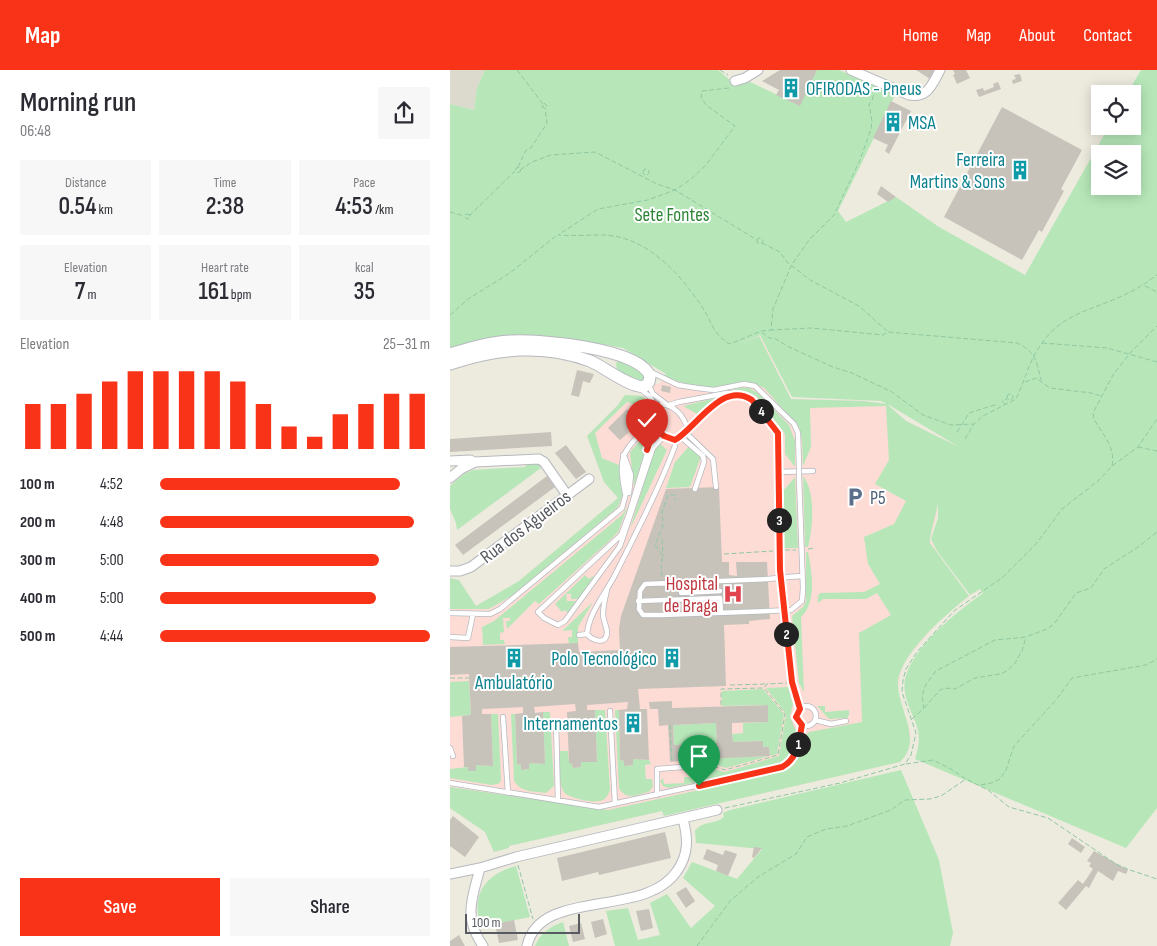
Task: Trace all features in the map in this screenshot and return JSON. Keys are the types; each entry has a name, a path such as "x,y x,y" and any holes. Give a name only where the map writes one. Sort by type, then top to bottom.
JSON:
{"street":[{"path":"735,81 745,78 758,70"},
{"path":"851,70 909,95 921,95 930,89 940,70"},
{"path":"450,354 495,342 526,340 550,342 622,355 651,379 640,387 636,386 611,372 576,357 538,349 496,352 450,364"},
{"path":"611,372 612,362 617,356 622,355"},
{"path":"450,478 456,464 539,459 544,462 567,495"},
{"name":"Rua dos Agueiros","path":"450,571 460,571 471,567 589,479"},
{"path":"450,874 717,810"},
{"path":"527,946 536,927 551,915 638,896 655,891 665,885 673,878 684,859 688,838 683,819"},
{"path":"480,868 471,901 470,916 474,932 483,946"}],"lane":[{"path":"716,487 713,459 686,430 679,413 653,394 651,379 714,390 744,384 755,386 794,424 798,433 802,576 802,600 792,610 643,614 638,609 640,591 645,584 802,576"},
{"path":"636,386 651,398 654,403 654,409 650,418 654,427 664,436 675,440 681,437 686,430 717,403 733,395"},
{"path":"654,409 662,404 668,405 728,393 747,396 778,433 779,551 792,682 800,709"},
{"path":"626,496 621,461 623,455 631,442 651,422"},
{"path":"654,427 629,514 620,535 538,612 544,618 558,624 565,621 620,546 653,448 664,436"},
{"path":"681,437 704,456 704,462 695,489"},
{"path":"587,634 588,622 607,590 656,491 675,440"},
{"path":"450,612 490,614 500,609 622,508 632,482 629,465 623,455"},
{"path":"778,472 813,471"},
{"path":"720,581 721,612"},
{"path":"669,583 673,588 710,587"},
{"path":"579,635 587,634 595,641 600,642 605,638 607,633 603,614 607,590"},
{"path":"681,593 720,591"},
{"path":"638,601 720,598"},
{"path":"450,637 468,638 474,614"},
{"path":"807,706 812,708 816,714 815,720 810,725 802,725 796,717 800,709 807,706"},
{"path":"610,710 615,804"},
{"path":"503,717 508,793"},
{"path":"815,720 831,724 846,721"},
{"path":"556,721 558,800"},
{"path":"450,783 599,807 782,767 789,764 794,757 802,725"},
{"path":"450,748 453,756"},
{"path":"658,795 657,769 681,765"}],"path":[{"path":"450,212 469,219 470,215 515,171 526,150 531,148 547,123 545,108 542,107 543,104 517,70"},
{"path":"450,315 468,299 510,273 558,235 598,208 648,200 675,190 690,180 706,165 735,126 706,105 701,97 702,91 727,90 735,81 720,70"},
{"path":"771,330 773,309 791,266 809,240 834,215 860,160 871,129 872,121 869,104 872,101 878,82"},
{"path":"515,171 518,172 532,162 551,155 595,152 657,184 675,190 757,240 758,244 762,243 780,252 791,266 810,280 853,305 859,306 888,332"},
{"path":"464,216 470,215"},
{"path":"558,235 616,237 639,245 663,259 682,280 705,312 719,338 730,344 761,331 811,328 883,335 888,332 1016,342 1034,354 1044,385 1050,388 1102,396"},
{"path":"757,240 761,238 762,243"},
{"path":"965,439 974,424 983,416 999,406 1016,399 1034,354 1054,329 1073,315 1123,296 1157,275"},
{"path":"1143,285 1157,292"},
{"path":"1112,466 1114,458 1112,450 1094,419 1094,413 1113,374 1157,326"},
{"path":"761,331 768,338 774,338 833,367 852,372 892,392 923,415 946,424 974,424"},
{"path":"1041,343 1107,348 1157,362"},
{"path":"1023,383 1030,379 1041,380"},
{"path":"1006,404 1002,401 1008,399"},
{"path":"957,432 969,413 994,405 999,406"},
{"path":"905,764 912,755 916,733 902,692 903,680 906,669 927,640 954,611 1003,578 1036,544 1062,509 1098,481 1112,466 1138,447 1157,419"},
{"path":"1138,447 1157,451"},
{"path":"663,556 655,545 663,525 662,512 668,495 675,495 675,500"},
{"path":"924,708 922,696 926,684 944,664 956,661 995,640 1026,637 1047,629 1054,624 1076,593 1091,588 1104,569 1138,548 1157,532"},
{"path":"661,583 662,539"},
{"path":"806,549 815,548"},
{"path":"724,554 796,550"},
{"path":"912,719 940,690 945,688 955,689 975,678 1007,671 1018,657 1026,637"},
{"path":"980,785 991,784 1000,779 1006,770 1014,746 1056,700 1072,678 1146,665 1157,659"},
{"path":"450,678 469,678"},
{"path":"730,685 792,682"},
{"path":"764,688 767,684"},
{"path":"721,705 720,689 764,688"},
{"path":"681,765 696,761 725,770 778,755 785,714 764,688"},
{"path":"670,725 672,763"},
{"path":"717,810 840,783 905,764 933,760 980,785 1009,807 1048,818 1116,864 1157,878"},
{"path":"697,946 730,901 758,877 796,854 807,837 826,828 847,826 891,810 905,800 930,799 941,796 966,779"},
{"path":"516,857 536,927"}],"shaded area":[{"path":"450,70 485,70 477,88 474,110 450,104"},
{"name":"Hospital de Braga","path":"760,336 791,399 863,401 887,405 906,421 969,452 939,494 936,518 930,539 940,559 969,596 940,620 906,659 902,668 897,692 911,734 905,755 900,762 664,816 662,811 509,846 509,848 494,852 485,832 450,808 450,578 459,580 476,606 519,581 618,498 604,482 587,436 617,406 625,395 642,396 647,400 653,391 653,384 659,384 666,374"}],"green space":[{"name":"Sete Fontes","path":"485,70 718,70 736,85 750,82 799,105 817,70 839,70 895,95 838,211 846,222 896,197 939,227 1025,275 1091,158 1091,195 1141,195 1141,145 1098,145 1104,135 1141,135 1141,85 1132,85 1141,70 1157,70 1157,808 1126,848 915,759 919,739 918,731 905,693 905,679 920,650 932,636 959,611 983,593 980,589 970,595 937,551 931,539 938,518 938,503 930,543 969,596 928,632 903,665 898,687 907,720 910,742 907,752 900,762 664,816 662,811 509,846 509,848 494,852 485,832 450,808 450,787 608,810 785,771 796,762 805,737 809,732 862,722 859,633 891,615 877,593 866,599 823,599 818,603 818,596 820,593 864,592 880,584 868,564 864,537 894,524 906,501 875,484 889,460 886,406 810,408 811,447 803,466 802,440 799,427 764,388 756,384 743,382 710,387 686,384 663,377 666,374 623,348 567,338 512,335 450,350 450,104 474,110 477,88","holes":["760,335 792,397 881,401 887,404 863,401 791,399 759,336 735,346","889,405 959,447 906,421"]},
{"path":"622,359 644,373 644,380 639,383 617,370 616,363"},
{"path":"749,388 758,393 789,425 795,441 795,467 785,454 785,435 783,431 756,396 747,392 730,390"},
{"path":"625,395 642,396 647,401 644,408 627,402 595,433 602,458 619,465 623,494 618,507 513,595 489,609 450,609 450,578 459,580 476,606 519,581 618,498 604,482 587,436 617,406"},
{"path":"720,397 699,415 683,406"},
{"path":"644,436 650,436 634,486 630,452"},
{"path":"659,443 667,450 630,529 654,450"},
{"path":"690,445 701,456 690,487 666,488 675,462"},
{"path":"529,463 538,463 541,468 457,530 450,509 450,486 464,474 473,470 525,467"},
{"path":"803,476 812,500 812,520 808,547 805,547"},
{"path":"795,477 798,548 783,548 784,490"},
{"path":"628,506 618,532 539,604 535,601 507,629 506,621 510,621 510,618 503,618 504,632 500,633 500,640 504,640 505,644 483,645 482,627 494,621 622,515"},
{"path":"806,552 808,552 810,560 812,586 809,604 801,617 804,692 799,683 792,616 803,607 806,601"},
{"path":"585,575 589,579 594,577 578,599 571,599 571,594 566,594 567,601 576,601 568,613 565,610 562,612 555,604"},
{"path":"593,602 578,627 578,643 569,644 568,637 572,637 572,630 562,631"},
{"path":"469,681 471,715 450,717 450,682"},
{"path":"788,687 793,704 790,717 797,733 791,756 781,764 669,788 663,786 660,781 663,778 664,784 684,783 684,777 690,777 689,764 696,764 725,772 779,756 786,714 766,688"},
{"path":"763,689 784,714 777,754 770,756 769,747 763,747 763,741 733,742 732,734 743,733 743,723 768,722 767,705 722,706 722,691"},
{"path":"817,706 825,706 825,712 849,710 849,715 847,718 829,719"},
{"path":"595,710 605,710 610,790 608,795 602,800 591,801 569,796 563,791 560,782 560,751 568,751 569,762 573,768 581,767 581,762 597,762"},
{"path":"615,710 619,710 620,760 624,761 625,766 633,765 633,759 649,760 651,764 645,765 646,779 652,779 653,786 650,791 629,796 625,795 619,788"},
{"path":"543,712 550,712 554,786 546,793 524,790 514,781 511,714 515,714 517,764 521,765 521,770 529,769 529,763 545,764"},
{"path":"491,714 498,714 501,781 498,784 491,785 450,778 450,769 468,767 468,771 476,771 476,765 493,766"},
{"path":"716,723 717,743 674,745 673,725"},
{"path":"770,756 726,768 695,759"},
{"path":"901,770 939,860 953,933 950,946 615,946 606,911 628,908 638,940 660,935 650,903 667,894 691,928 715,906 683,878 692,862 737,879 762,849 696,843 695,831 702,825 717,821 724,817 723,813 730,810"},
{"path":"516,866 530,917 481,927 477,906 483,888 496,875"},
{"path":"563,922 569,946 535,946 546,931"}],"building":[{"name":"OFIRODAS - Pneus","path":"780,70 817,70 800,106 776,95 779,90 762,81"},
{"path":"916,70 934,70 930,79"},
{"path":"953,70 966,70 970,78 957,84"},
{"path":"1020,74 1022,81 1013,84 1012,80 1016,79 1014,75"},
{"path":"998,82 1001,89 979,97 976,90 983,88 984,91 994,87 993,84"},
{"name":"MSA","path":"891,101 911,111 889,154 885,151 888,145 873,138"},
{"name":"Ferreira Martins & Sons","path":"1002,107 1082,150 1061,189 1064,191 1042,232 1039,230 1022,260 944,217"},
{"path":"881,186 896,197 888,202 877,194"},
{"path":"577,370 594,374 590,383 583,381 579,397 571,395"},
{"path":"662,385 671,387 670,393 661,391"},
{"path":"627,409 641,423 631,430 629,428 627,430 629,432 620,440 608,428"},
{"path":"551,432 552,446 450,452 450,439"},
{"path":"566,445 586,472 576,479 555,453"},
{"path":"547,476 555,487 463,555 455,545"},
{"path":"719,487 722,562 729,562 729,575 737,576 736,562 767,562 770,619 749,621 749,624 724,625 726,686 638,689 640,709 647,709 649,760 633,759 633,765 624,766 624,761 620,760 619,710 627,709 628,702 587,705 587,710 595,710 597,762 581,762 581,767 573,768 572,764 569,763 567,712 576,711 575,704 534,707 535,713 543,712 545,764 529,763 529,769 521,770 521,765 517,764 515,714 523,713 523,707 482,709 482,714 491,714 493,766 476,765 476,771 468,771 468,767 464,767 462,716 471,715 469,674 450,675 450,647 578,643 579,652 619,650 620,652 619,629 621,616 666,489"},
{"path":"672,701 672,708 768,705 768,722 732,723 732,734 733,742 763,741 763,747 769,747 770,756 670,762 668,725 659,726 658,709 650,709 649,702","holes":["716,723 717,743 674,745 673,725"]},
{"path":"453,816 479,837 465,857 450,846 450,820"},
{"path":"665,832 671,858 599,875 598,872 562,881 557,858"},
{"path":"1072,838 1085,847 1081,853 1068,844"},
{"path":"754,847 762,848 754,858 752,857"},
{"path":"707,849 723,855 725,850 737,854 728,876 716,871 718,865 703,859"},
{"path":"1094,851 1128,870 1126,874 1118,871 1113,881 1098,871 1089,888 1086,886 1066,910 1058,903 1078,880 1083,884 1093,869 1089,866 1091,863 1087,861"},
{"path":"686,887 695,901 686,908 676,893"},
{"path":"649,909 653,928 641,931 636,911"},
{"path":"603,919 607,934 595,938 591,922"},
{"path":"514,920 518,940 499,943 495,924"},
{"path":"581,923 585,939 573,942 569,926"},
{"path":"459,935 465,946 450,946 450,941"}],"place":[{"name":"OFIRODAS - Pneus","path":"791,88"},
{"name":"MSA","path":"893,122"},
{"name":"Ferreira Martins & Sons","path":"1020,170"},
{"name":"P5","path":"855,497"},
{"name":"Hospital de Braga","path":"733,594"},
{"name":"Ambulatório","path":"514,658"},
{"name":"Polo Tecnológico","path":"672,658"},
{"name":"Internamentos","path":"633,723"}],"route":[{"path":"647,450 654,427 659,433 671,440 675,440 681,437 687,428 723,398 733,395 747,396 752,400 778,433 780,570 792,682 800,709 796,717 802,725 798,745 794,757 789,764 782,767 699,786"}]}
